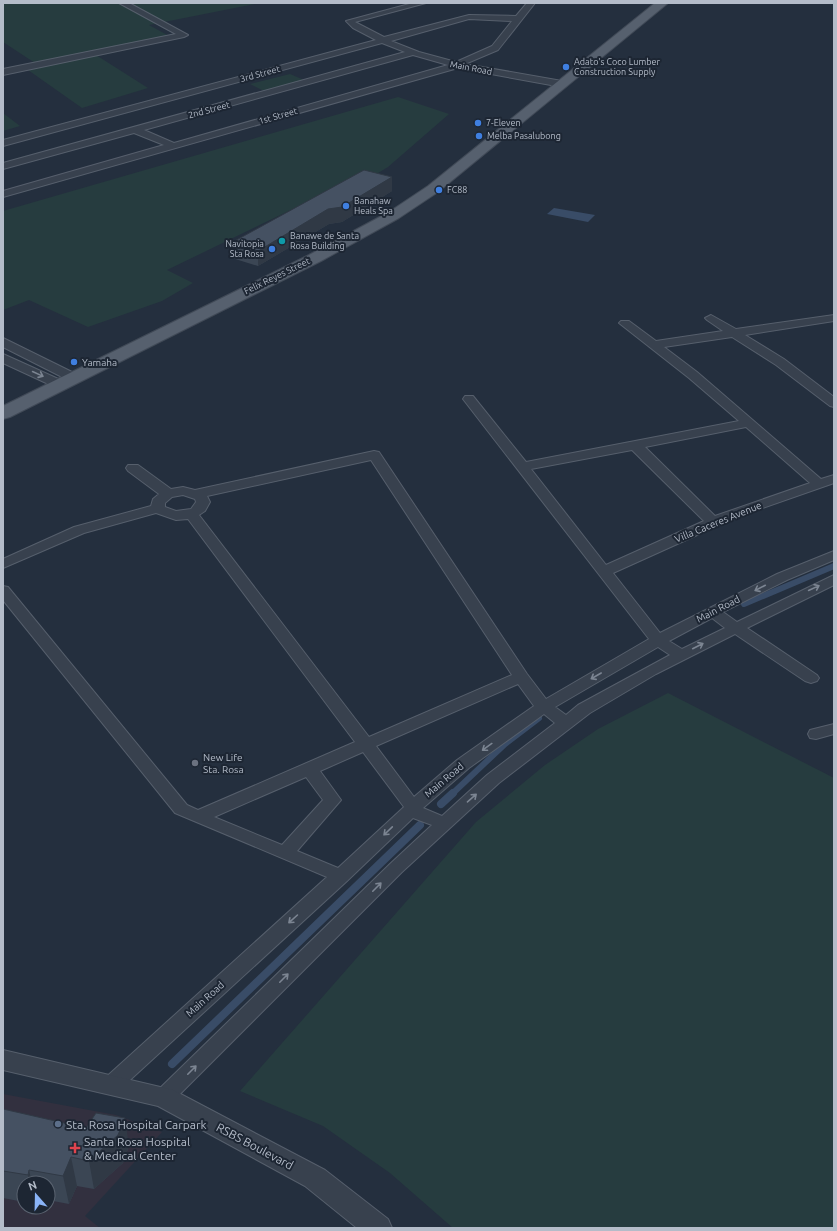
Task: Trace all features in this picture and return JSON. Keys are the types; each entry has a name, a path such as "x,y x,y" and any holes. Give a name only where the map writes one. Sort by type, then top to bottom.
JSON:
{"main road":[{"name":"Felix Reyes Street","path":"3,413 315,258 394,215 433,189 662,3"}],"street":[{"path":"3,72 184,35 123,3"},
{"name":"Main Road","path":"422,3 350,21 355,26 382,40 454,66 562,84"},
{"name":"1st Street","path":"3,194 454,66 491,51 531,3"},
{"name":"3rd Street","path":"3,143 474,16 519,19"},
{"name":"2nd Street","path":"3,166 415,52"},
{"path":"108,115 136,130 174,146"},
{"path":"711,318 780,362 834,403"},
{"path":"653,345 737,334 834,318"},
{"path":"822,320 834,328"},
{"path":"625,323 693,375 818,483"},
{"path":"3,342 67,381"},
{"path":"3,358 67,381"},
{"path":"469,400 658,640 681,655"},
{"path":"522,467 634,444 749,423"},
{"path":"634,444 713,522"},
{"path":"196,494 374,455 521,676 543,706 566,723"},
{"path":"133,468 168,494"},
{"name":"Villa Caceres Avenue","path":"604,571 713,522 834,478"},
{"path":"182,491 196,494 203,499 202,506 191,514 166,514 158,508 158,502 168,494 182,491"},
{"path":"3,564 79,530 158,508"},
{"path":"191,514 413,807 418,813 443,823"},
{"name":"Main Road","path":"111,1085 340,876 413,807 463,764 543,706 658,640 809,564 834,555"},
{"path":"164,1097 443,823 493,779 584,710 734,627 834,579"},
{"path":"3,590 170,797 181,808 198,817 340,876"},
{"path":"712,612 811,678"},
{"path":"198,817 521,676"},
{"path":"816,734 834,729"},
{"path":"284,853 332,800 309,768"},
{"name":"RSBS Boulevard","path":"3,1060 164,1097 315,1178 378,1228"}],"shaded area":[{"name":"Santa Rosa Hospital & Medical Center","path":"3,1094 116,1115 162,1132 85,1216 100,1228 3,1228"}],"green space":[{"path":"3,3 260,3 149,25 169,36 35,63 3,42"},
{"path":"96,55 148,88 82,108 28,70"},
{"path":"290,74 304,80 264,91 250,84"},
{"path":"398,97 449,114 388,167 317,210 299,206 167,270 193,283 162,301 88,327 29,300 3,310 3,211"},
{"path":"3,113 20,126 3,131"},
{"path":"668,693 834,778 834,1228 453,1228 390,1173 323,1126 240,1091 476,822 545,765 598,729"}],"water":[{"path":"554,208 595,215 588,222 547,214"}],"building":[{"path":"364,170 392,177 342,207 328,209 258,251 231,243"},
{"path":"3,1109 86,1128 96,1113 125,1118 118,1135 89,1161 71,1157 63,1176 29,1170 28,1175 3,1171"}],"waterway":[{"path":"744,604 834,566"},
{"path":"452,794 505,744 539,718"},
{"path":"441,804 453,793"},
{"path":"172,1064 420,825"}],"place":[{"name":"Adato's Coco Lumber Construction Supply","path":"566,67"},
{"name":"7-Eleven","path":"478,123"},
{"name":"Melba Pasalubong","path":"479,136"},
{"name":"FC88","path":"439,190"},
{"name":"Banahaw Heals Spa","path":"346,206"},
{"name":"Banawe de Santa Rosa Building","path":"282,241"},
{"name":"Navitopia Sta Rosa","path":"272,249"},
{"name":"Yamaha","path":"74,362"},
{"name":"New Life Sta. Rosa","path":"195,763"},
{"name":"Sta. Rosa Hospital Carpark","path":"58,1124"},
{"name":"Santa Rosa Hospital & Medical Center","path":"75,1148"}]}
